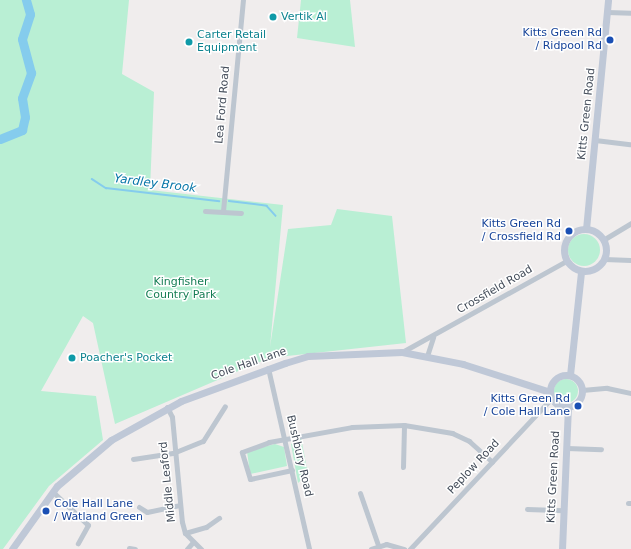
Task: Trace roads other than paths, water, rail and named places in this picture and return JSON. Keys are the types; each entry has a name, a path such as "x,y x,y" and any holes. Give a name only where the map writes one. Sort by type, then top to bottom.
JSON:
{"street":[{"name":"Lea Ford Road","path":"223,211 243,0"},
{"name":"Kitts Green Road","path":"586,229 608,0"},
{"path":"607,12 631,13"},
{"path":"595,140 630,144"},
{"path":"205,211 241,213"},
{"path":"603,240 631,223"},
{"path":"586,229 603,240 604,259 594,270 581,272 566,261 566,239 586,229"},
{"path":"604,259 631,260"},
{"name":"Crossfield Road","path":"402,352 434,336 566,261"},
{"path":"570,376 581,272"},
{"path":"427,356 434,336"},
{"name":"Cole Hall Lane","path":"12,549 53,492 78,465 110,440 167,407 268,368 308,356 402,352 427,356 551,395"},
{"name":"Bushbury Road","path":"268,368 309,549"},
{"path":"570,376 578,380 582,390 578,401 568,407 559,405 551,395 555,379 570,376"},
{"path":"582,390 607,388 631,393"},
{"name":"Peplow Road","path":"410,549 492,462 551,395"},
{"path":"133,459 174,453 203,441 225,406"},
{"name":"Middle Leaford","path":"167,407 172,417 178,505 185,533 201,549"},
{"name":"Kitts Green Road","path":"562,549 568,407"},
{"path":"215,411 220,414"},
{"path":"403,467 404,425"},
{"path":"292,470 254,478 247,475 243,451 284,439 352,427 404,425 452,433 469,441 492,462"},
{"path":"567,448 601,449"},
{"path":"53,492 88,525 78,543"},
{"path":"360,493 378,545"},
{"path":"139,507 147,512 178,505"},
{"path":"527,509 564,510"},
{"path":"185,533 206,527 218,518"},
{"path":"187,549 193,542"},
{"path":"371,549 378,545 394,544 404,549"}],"waterway":[{"path":"0,139 22,130 25,117 22,98 31,73 22,39 30,14 26,0"},
{"name":"Yardley Brook","path":"92,179 106,188 219,201"},
{"name":"Yardley Brook","path":"229,201 267,206 276,216"}],"place":[{"name":"Vertik Al","path":"273,17"},
{"name":"Kitts Green Rd / Ridpool Rd","path":"610,40"},
{"name":"Carter Retail Equipment","path":"189,42"},
{"name":"Kitts Green Rd / Crossfield Rd","path":"569,231"},
{"name":"Poacher's Pocket","path":"72,358"},
{"name":"Kitts Green Rd / Cole Hall Lane","path":"578,406"},
{"name":"Cole Hall Lane / Watland Green","path":"46,511"}],"park label":[{"name":"Kingfisher Country Park","path":"181,289"}]}
